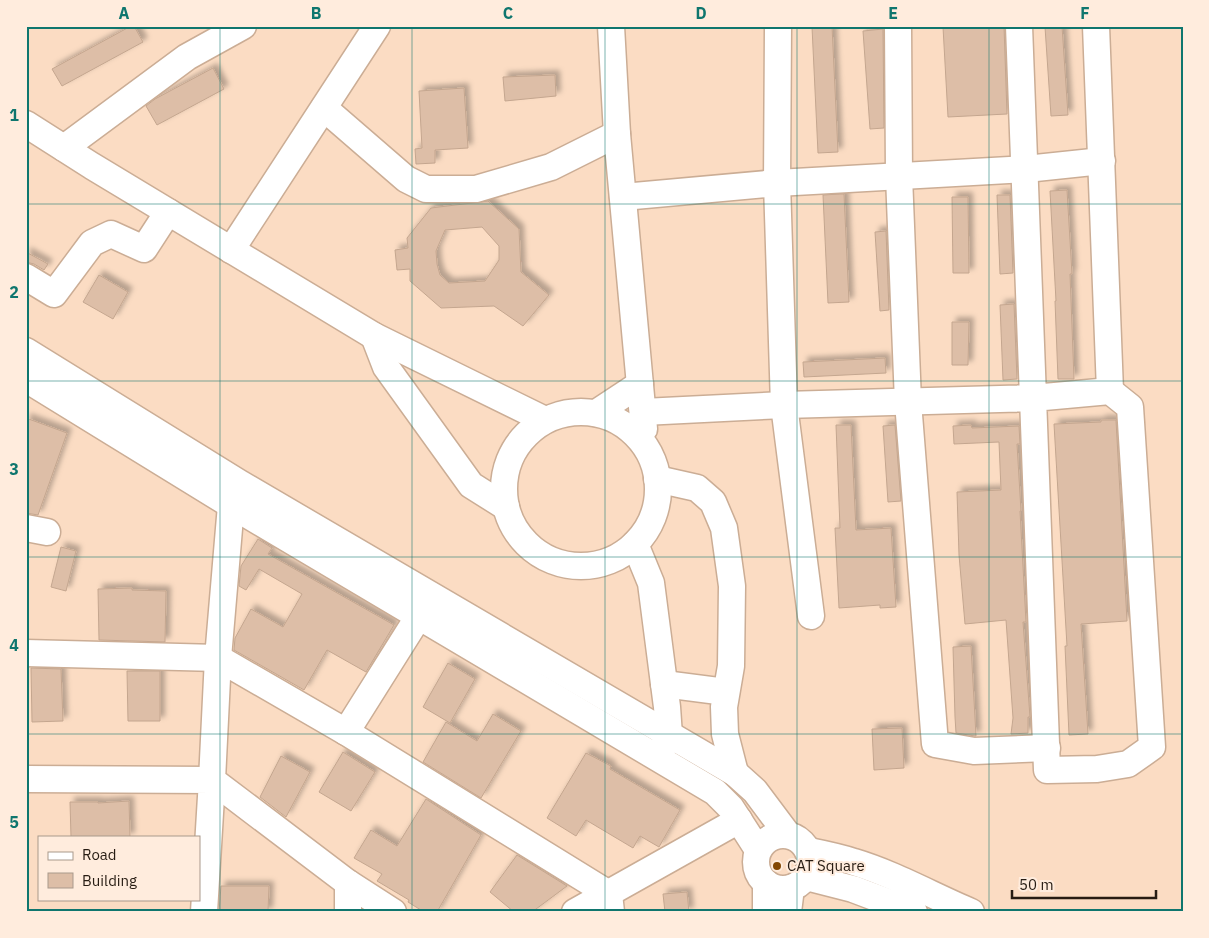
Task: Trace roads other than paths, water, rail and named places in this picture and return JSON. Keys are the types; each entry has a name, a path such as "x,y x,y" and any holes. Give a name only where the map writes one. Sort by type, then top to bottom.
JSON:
{"street":[{"path":"64,148 186,57 243,26"},
{"path":"231,250 377,26"},
{"path":"611,26 617,134 646,447"},
{"path":"778,26 776,183 784,405 811,616"},
{"path":"898,26 899,176 908,402 935,744 974,751 1047,748"},
{"path":"643,412 784,405 1033,398 1110,391 1130,407 1152,747 1128,764 1096,769 1047,770 1033,398 1026,169 1019,26"},
{"path":"1096,26 1110,391"},
{"path":"324,108 406,179 426,189 476,189 551,168 617,134"},
{"path":"26,124 374,336 545,420"},
{"path":"623,197 776,183 1026,169 1102,162"},
{"path":"26,277 54,294 92,243 111,234 144,249 168,212"},
{"path":"374,336 386,367 471,485 506,507"},
{"path":"26,351 241,484 425,606"},
{"path":"26,380 231,505 425,606 663,746 735,773 755,791 788,835"},
{"path":"596,412 640,384"},
{"path":"570,412 596,412 620,422 634,433 646,447 653,462 657,479 657,502 649,525 635,544 617,558 594,565 571,566 549,559 529,547 515,529 506,507 504,482 510,457 524,436 545,420 570,412"},
{"path":"657,479 698,488 713,502 724,528 732,586 731,666 724,707 725,734 735,773"},
{"path":"204,912 218,658 231,505"},
{"path":"635,544 651,583 664,684 663,746 731,808 758,850"},
{"path":"346,732 425,606"},
{"path":"26,653 218,658 346,732 610,903"},
{"path":"664,684 726,692"},
{"path":"26,779 212,780 348,883 394,912"},
{"path":"575,912 610,903 738,820"},
{"path":"795,892 810,869 809,851 804,843 797,838 779,834 764,842 758,850 756,867 760,876 774,888 795,892 853,889 914,912"},
{"path":"809,851 853,862 910,884 940,906 971,912"},
{"path":"348,883 348,912"},
{"path":"766,883 766,912"}],"place":[{"name":"CAT Square","path":"777,866"}]}
